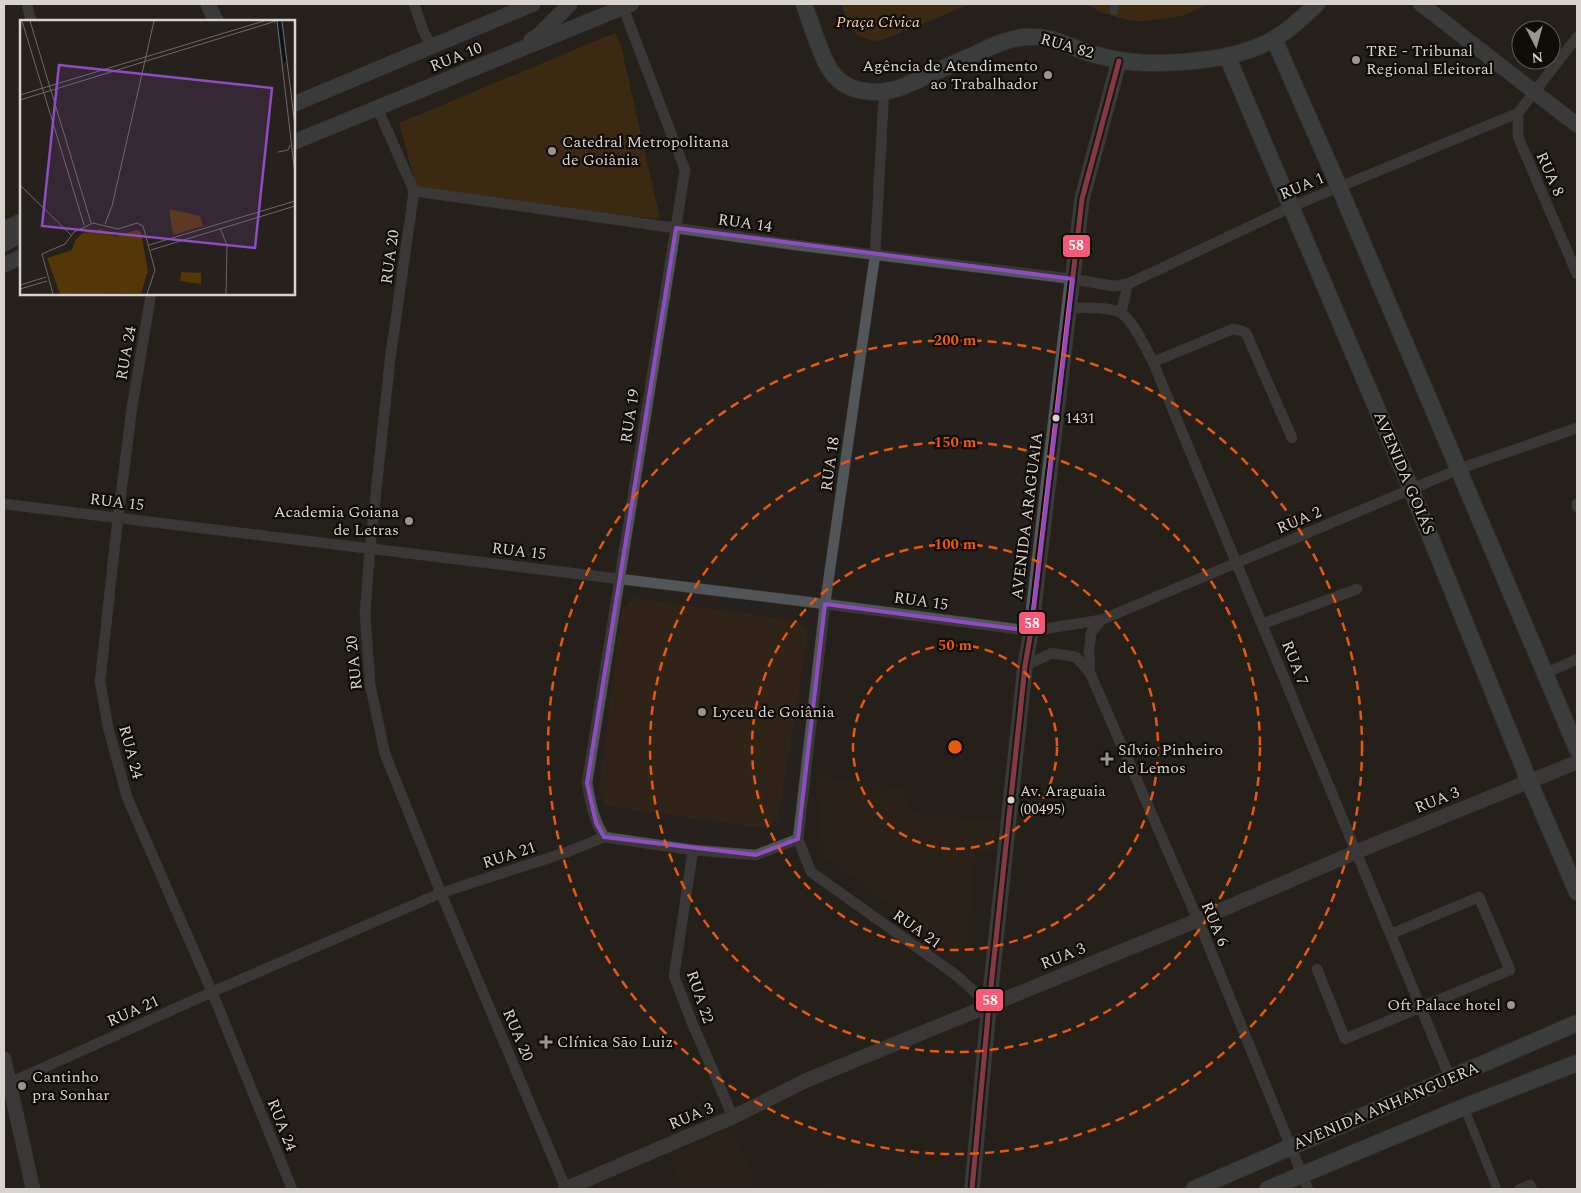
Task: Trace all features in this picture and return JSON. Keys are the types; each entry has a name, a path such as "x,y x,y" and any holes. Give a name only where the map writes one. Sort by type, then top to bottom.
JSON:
{"main road":[{"path":"208,4 216,20"},
{"name":"RUA 10","path":"295,104 533,4"},
{"path":"511,53 539,34 570,4"},
{"name":"RUA 82","path":"804,4 827,63 834,75 841,82 865,92 884,92 902,87 998,44 1024,37 1050,39 1085,52 1135,63 1227,56 1254,49 1274,39 1292,26 1316,4"},
{"path":"1422,4 1577,125"},
{"name":"RUA 10","path":"297,138 378,107 627,5"},
{"path":"1274,39 1339,187 1577,749"},
{"path":"1227,56 1348,341 1364,355 1412,467 1411,489"},
{"name":"AVENIDA ARAGUAIA","path":"972,1189 989,1005 1025,666 1031,631 1082,199 1119,61"},
{"path":"4,229 20,222"},
{"path":"4,244 20,236"},
{"name":"AVENIDA GOIÁS","path":"1411,489 1529,781 1577,892"},
{"name":"AVENIDA ANHANGUERA","path":"1194,1189 1577,1023"},
{"name":"AVENIDA ANHANGUERA","path":"1268,1189 1305,1182 1464,1107 1577,1062"}],"street":[{"path":"27,4 31,20"},
{"path":"414,4 431,46"},
{"name":"RUA 19","path":"604,837 596,823 591,808 588,783 685,170 627,5"},
{"name":"RUA 1","path":"1073,280 1112,286 1128,284 1291,207 1518,112 1577,37"},
{"name":"RUA 18","path":"798,839 825,604 875,255 884,92"},
{"path":"378,107 414,191"},
{"name":"RUA 8","path":"1518,112 1518,137 1577,274"},
{"name":"RUA 14","path":"414,191 875,255 1073,280"},
{"name":"RUA 20","path":"414,191 390,360 370,549 365,613 370,684 385,754 565,1189"},
{"path":"1070,308 1100,308 1121,313 1128,284"},
{"name":"RUA 24","path":"151,295 132,407 100,681 108,727 128,797 212,992 292,1189"},
{"name":"RUA 7","path":"1121,313 1134,327 1153,362 1450,1078"},
{"path":"1153,362 1233,329 1246,333 1292,438"},
{"name":"RUA 2","path":"1031,631 1100,620 1459,469 1577,428"},
{"name":"RUA 15","path":"4,504 619,578 1031,631"},
{"path":"1262,624 1356,590"},
{"name":"RUA 6","path":"1090,673 1089,651 1091,634 1100,620"},
{"name":"RUA 6","path":"1025,666 1052,653 1076,657 1090,673 1198,920 1305,1182"},
{"path":"1545,674 1577,659"},
{"name":"RUA 3","path":"565,1189 733,1117 807,1080 1577,762"},
{"path":"604,837 693,850 756,855 798,839"},
{"name":"RUA 21","path":"6,1084 441,893 567,852 604,837"},
{"name":"RUA 21","path":"798,839 811,872 956,975 989,1005"},
{"name":"RUA 22","path":"693,850 674,976 733,1117"},
{"path":"1317,969 1345,1039 1510,970 1479,897 1391,934"},
{"path":"4,1059 6,1084 33,1189"},
{"path":"1464,1107 1496,1189"},
{"path":"1520,1189 1530,1185 1532,1189"}],"highlighted area":[{"path":"676,228 1073,279 1031,631 825,604 798,839 756,855 604,837 596,823 587,783"}],"shaded area":[{"name":"Lyceu de Goiânia","path":"635,598 798,621 808,631 778,820 766,828 607,806 599,793 622,608"},
{"path":"815,775 902,789 912,813 967,819 999,819 997,850 975,852 967,950 951,949 824,857"},
{"path":"733,1129 758,1189 684,1189 670,1155"},
{"path":"836,1180 840,1189 813,1189"}],"green space":[{"name":"Praça Cívica","path":"841,4 971,4 879,41 869,40 857,34 850,25"},
{"path":"1086,4 1210,4 1182,16 1132,21 1103,13"},
{"path":"615,33 621,46 660,219 426,197 416,185 399,123"}],"transit line":[{"name":"58","path":"972,1189 989,1005 1025,666 1031,631 1082,199 1119,61"}],"place":[{"name":"TRE - Tribunal Regional Eleitoral","path":"1356,60"},
{"name":"Agência de Atendimento ao Trabalhador","path":"1048,75"},
{"name":"Catedral Metropolitana de Goiânia","path":"552,151"},
{"name":"1431","path":"1056,418"},
{"name":"Academia Goiana de Letras","path":"409,521"},
{"name":"Lyceu de Goiânia","path":"702,712"},
{"name":"Sílvio Pinheiro de Lemos","path":"1107,759"},
{"name":"Av. Araguaia (00495)","path":"1011,800"},
{"name":"Oft Palace hotel","path":"1511,1005"},
{"name":"Clínica São Luiz","path":"546,1042"},
{"name":"Cantinho pra Sonhar","path":"22,1086"}]}
